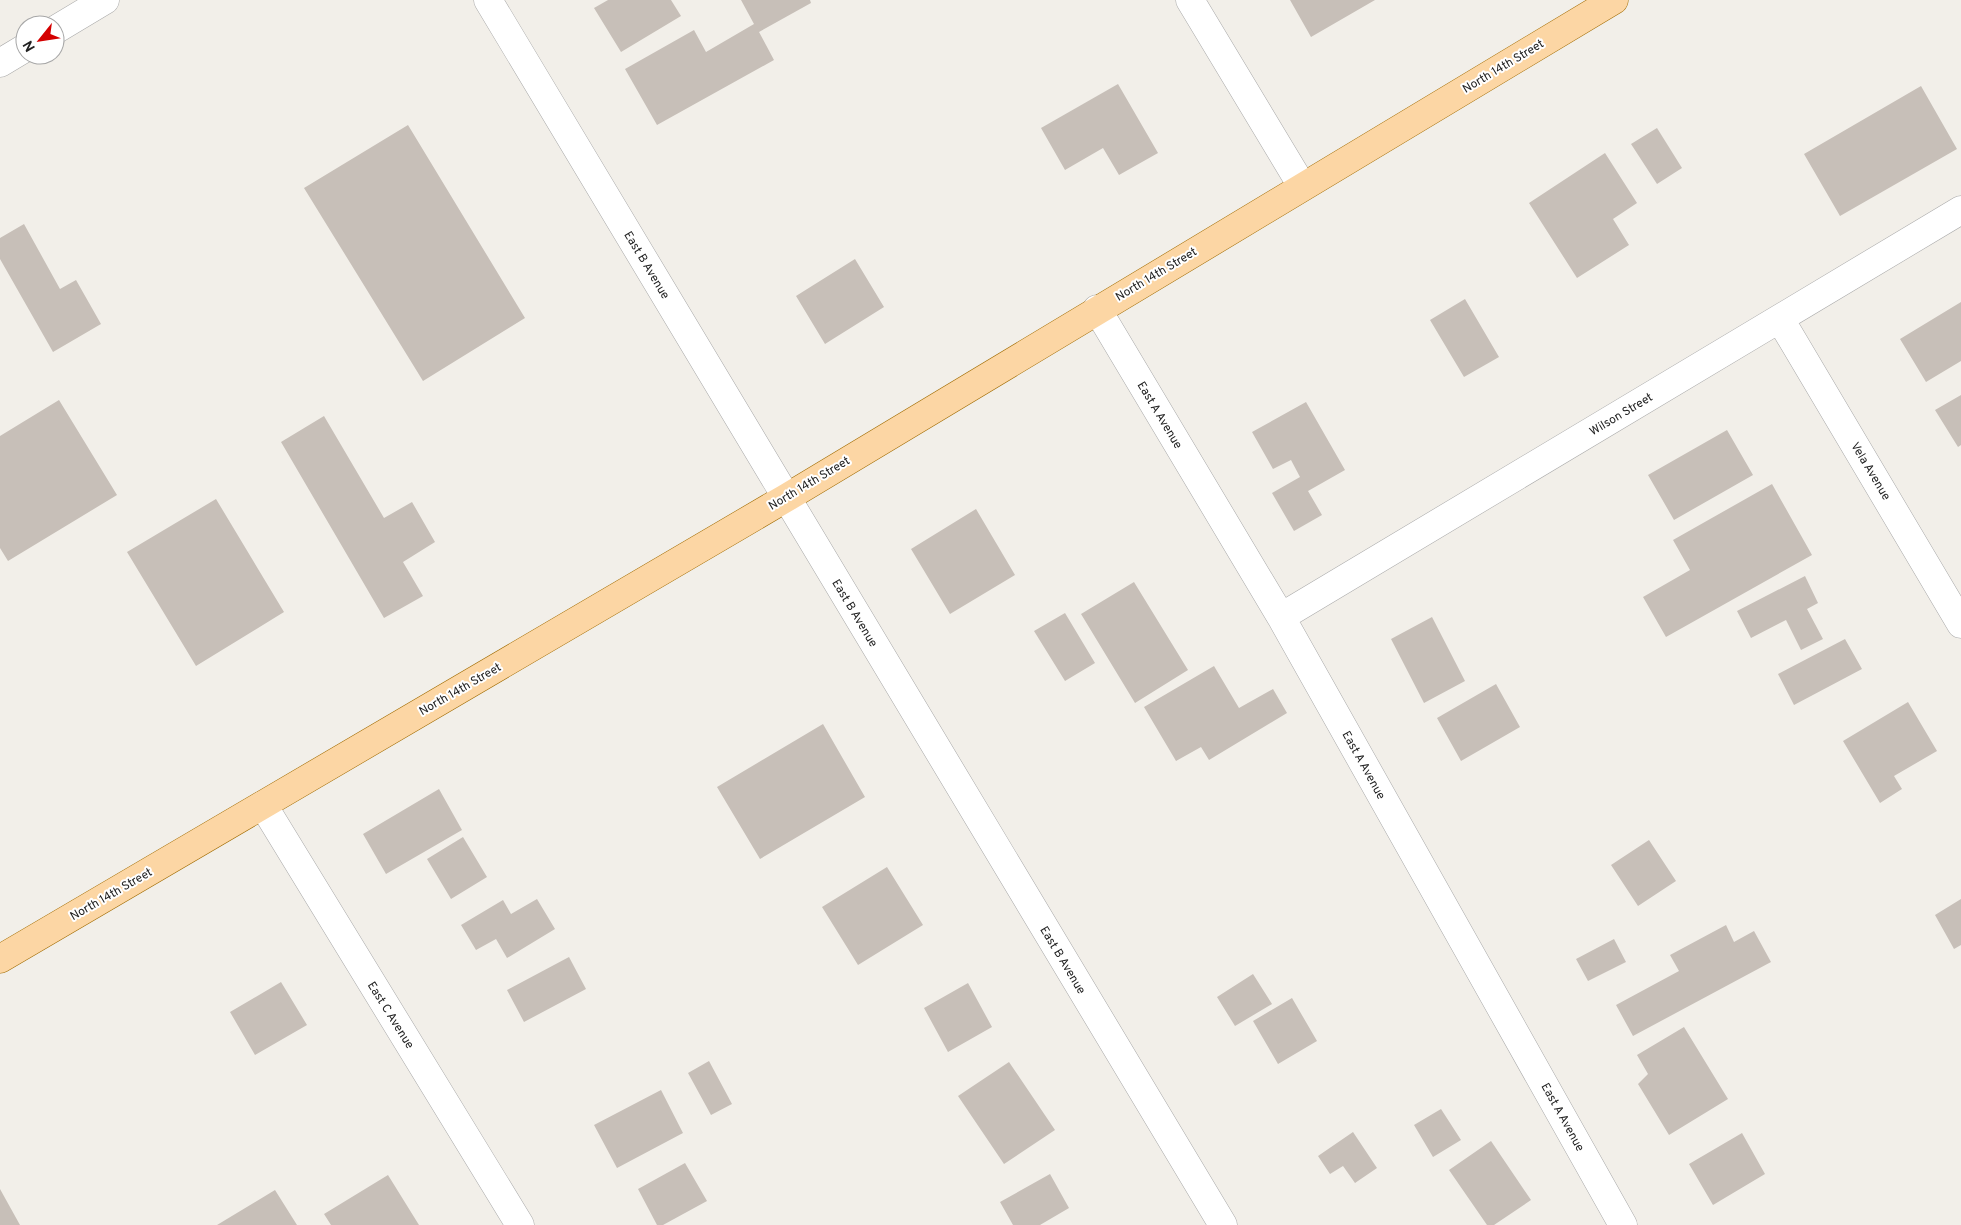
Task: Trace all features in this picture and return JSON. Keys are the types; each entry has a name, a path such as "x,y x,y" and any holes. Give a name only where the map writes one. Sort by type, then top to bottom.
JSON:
{"main road":[{"name":"North 14th Street","path":"0,959 786,498 1097,309 1614,0"}],"street":[{"path":"65,24 105,0"},
{"name":"East B Avenue","path":"488,0 1223,1225"},
{"path":"1190,0 1302,186"},
{"path":"0,63 15,54"},
{"name":"Wilson Street","path":"1281,617 1961,210"},
{"name":"East A Avenue","path":"1097,309 1281,617 1624,1225"},
{"name":"Vela Avenue","path":"1780,319 1961,624"},
{"name":"East C Avenue","path":"263,805 520,1225"}],"building":[{"path":"608,0 671,0 681,16 621,52 594,8"},
{"path":"741,0 810,0 811,3 759,32 774,60 657,125 625,69 694,30 706,52 754,24"},
{"path":"1290,0 1375,0 1311,37"},
{"path":"1118,84 1158,153 1119,175 1103,148 1065,170 1041,128"},
{"path":"1921,86 1957,149 1840,216 1804,154"},
{"path":"408,125 525,318 423,381 304,188"},
{"path":"1657,128 1682,168 1657,184 1631,144"},
{"path":"1605,153 1637,203 1613,219 1629,245 1577,278 1529,203"},
{"path":"24,224 60,289 76,280 101,324 53,352 0,259 0,238"},
{"path":"855,259 884,307 825,344 796,296"},
{"path":"1465,299 1499,357 1464,377 1430,320"},
{"path":"1961,302 1961,361 1926,382 1900,339"},
{"path":"1961,395 1961,445 1958,447 1935,410"},
{"path":"59,400 117,495 8,561 0,548 0,436"},
{"path":"1306,402 1345,470 1308,491 1322,515 1294,531 1272,493 1300,477 1291,460 1273,469 1252,432"},
{"path":"324,416 384,518 412,502 435,542 403,562 423,596 384,618 281,442"},
{"path":"1727,430 1753,475 1674,520 1648,475"},
{"path":"1772,484 1812,555 1666,637 1643,597 1690,570 1673,540"},
{"path":"216,499 284,612 196,666 127,552"},
{"path":"976,509 1015,575 950,614 911,549"},
{"path":"1805,576 1818,603 1807,609 1823,639 1801,650 1786,620 1751,638 1737,611"},
{"path":"1134,582 1188,670 1135,703 1081,614"},
{"path":"1065,613 1095,663 1065,681 1034,631"},
{"path":"1432,617 1465,681 1424,703 1391,639"},
{"path":"1845,639 1862,669 1794,705 1778,674"},
{"path":"1214,666 1239,708 1273,689 1287,713 1209,760 1201,747 1176,761 1144,707"},
{"path":"1496,684 1520,727 1461,761 1437,718"},
{"path":"1908,702 1937,751 1894,776 1902,789 1880,803 1843,741"},
{"path":"823,724 865,797 760,859 717,787"},
{"path":"439,789 462,830 386,874 363,834"},
{"path":"463,837 487,877 451,899 427,859"},
{"path":"1649,840 1676,881 1638,906 1611,865"},
{"path":"887,867 923,925 858,965 822,907"},
{"path":"537,899 555,929 507,958 496,939 476,950 461,925 503,900 511,914"},
{"path":"1961,899 1961,945 1954,949 1935,915"},
{"path":"1726,925 1734,942 1754,931 1771,962 1633,1036 1616,1005 1679,971 1670,955"},
{"path":"1614,939 1626,962 1588,981 1576,959"},
{"path":"569,957 586,989 524,1022 507,990"},
{"path":"1253,974 1272,1004 1235,1026 1217,997"},
{"path":"281,982 307,1025 255,1055 230,1012"},
{"path":"968,983 992,1027 948,1052 924,1008"},
{"path":"1292,998 1317,1041 1278,1064 1253,1021"},
{"path":"1684,1027 1728,1099 1669,1135 1638,1084 1648,1074 1637,1055"},
{"path":"709,1061 732,1104 711,1115 688,1073"},
{"path":"1009,1062 1055,1130 1004,1164 958,1096"},
{"path":"661,1090 683,1133 617,1168 594,1125"},
{"path":"1441,1109 1461,1140 1433,1157 1414,1125"},
{"path":"1353,1132 1377,1168 1355,1183 1343,1166 1330,1174 1318,1156"},
{"path":"1742,1133 1765,1174 1713,1205 1689,1164"},
{"path":"1491,1141 1531,1200 1494,1225 1487,1225 1449,1170"},
{"path":"685,1163 707,1201 663,1225 657,1225 638,1189"},
{"path":"1050,1174 1069,1208 1040,1225 1013,1225 1000,1202"},
{"path":"388,1175 419,1225 331,1225 324,1214"},
{"path":"0,1189 20,1225 0,1225"},
{"path":"275,1190 297,1225 217,1225"}]}
